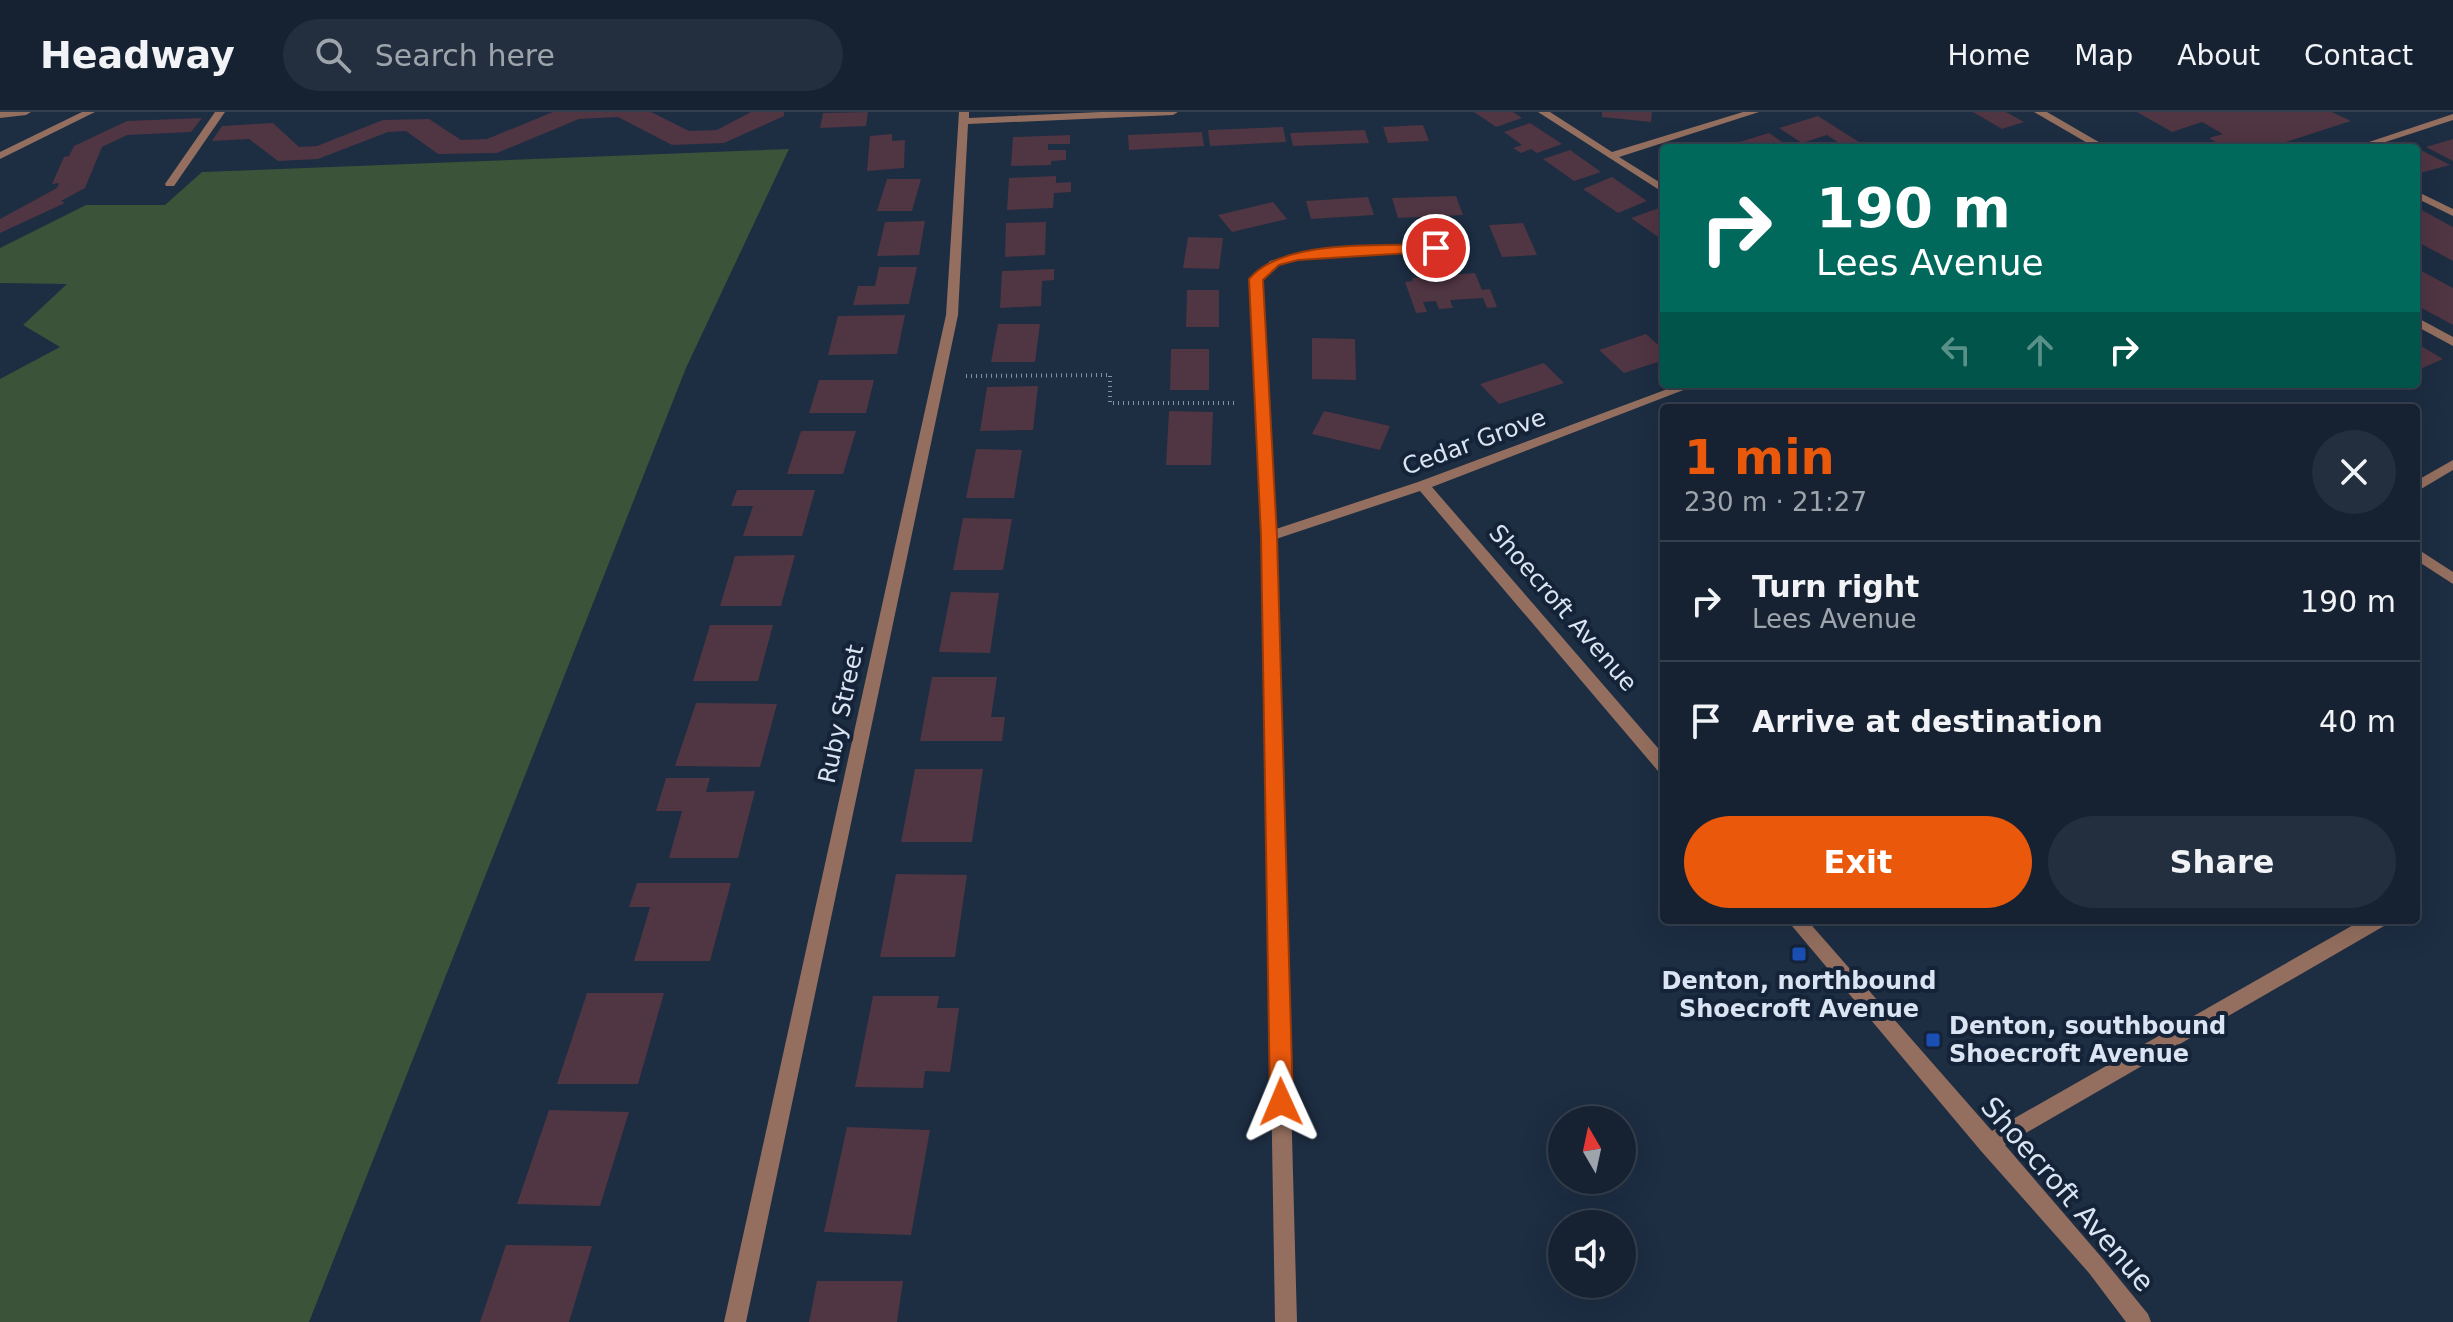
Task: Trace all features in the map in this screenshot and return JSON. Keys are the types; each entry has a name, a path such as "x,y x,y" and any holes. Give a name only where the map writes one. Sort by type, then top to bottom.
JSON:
{"street":[{"path":"0,115 26,112"},
{"path":"0,156 90,112"},
{"path":"170,184 220,112"},
{"path":"964,117 1173,112"},
{"path":"1543,112 1660,187"},
{"path":"1610,156 1754,112"},
{"path":"2039,112 2097,144"},
{"name":"Ruby Street","path":"735,1322 952,315 964,117"},
{"path":"2368,144 2453,117"},
{"path":"2440,121 2453,127"},
{"path":"2420,196 2453,213"},
{"path":"1286,1322 1269,536 1256,279 1274,263 1297,256 1436,248"},
{"path":"2420,323 2453,342"},
{"name":"Cedar Grove","path":"1269,536 1423,485 1682,388"},
{"path":"2420,485 2453,464"},
{"name":"Shoecroft Avenue","path":"1423,485 1660,761"},
{"path":"2420,556 2453,579"},
{"name":"Shoecroft Avenue","path":"1799,924 2096,1266 2140,1322"},
{"path":"1988,1144 2371,924"}],"path":[{"path":"939,376 1110,375 1110,403 1264,403"}],"green space":[{"path":"789,149 686,368 309,1322 0,1322 0,379 60,347 23,325 67,284 0,283 0,248 86,205 165,205 202,172"}],"building":[{"path":"553,112 651,112 689,131 717,130 751,112 784,112 784,116 724,143 672,145 618,117 579,119 497,153 438,154 406,131 388,132 318,159 278,161 249,139 212,141 222,126 273,123 299,147 317,146 383,120 429,119 461,140 487,139"},
{"path":"868,112 866,126 820,128 823,113"},
{"path":"1474,112 1513,112 1522,118 1496,127"},
{"path":"1602,112 1652,112 1651,122 1602,117"},
{"path":"1973,112 2006,112 2024,122 2002,129"},
{"path":"2137,112 2332,112 2351,121 2279,144 2219,144 2209,138 2223,134 2202,122 2172,132"},
{"path":"1818,116 1859,142 1840,144 1827,135 1802,143 1779,128"},
{"path":"202,118 191,132 127,135 102,147 85,188 61,201 65,203 0,233 0,219 57,188 59,183 52,184 64,157 69,156 74,146 127,121"},
{"path":"1530,123 1562,144 1537,153 1531,149 1521,153 1513,148 1522,145 1504,132"},
{"path":"1423,125 1429,141 1388,143 1383,127"},
{"path":"1283,127 1286,142 1210,146 1208,130"},
{"path":"1365,130 1369,143 1293,146 1290,133"},
{"path":"1202,132 1204,146 1129,150 1128,135"},
{"path":"1769,133 1785,144 1733,144"},
{"path":"892,134 892,141 905,140 904,168 867,171 870,136"},
{"path":"1070,135 1070,144 1048,144 1048,150 1066,150 1066,160 1051,161 1051,165 1011,166 1013,137"},
{"path":"2453,139 2453,161 2426,147"},
{"path":"1570,150 1601,172 1574,181 1543,159"},
{"path":"2421,150 2450,165 2420,173"},
{"path":"1056,176 1056,183 1071,182 1071,192 1054,193 1053,208 1007,210 1009,178"},
{"path":"1612,177 1647,201 1618,213 1583,189"},
{"path":"887,179 921,179 912,211 877,211"},
{"path":"1456,196 1463,215 1398,218 1392,198"},
{"path":"1368,197 1374,215 1311,219 1306,201"},
{"path":"1273,202 1287,219 1232,232 1218,215"},
{"path":"1659,208 1660,238 1631,218"},
{"path":"2420,209 2453,227 2453,261 2420,243"},
{"path":"925,221 919,255 877,256 885,222"},
{"path":"1046,222 1045,255 1005,257 1006,223"},
{"path":"1523,223 1537,255 1502,257 1489,225"},
{"path":"1188,237 1223,238 1219,269 1183,268"},
{"path":"879,267 917,267 909,304 853,305 858,286 875,286"},
{"path":"1054,269 1054,280 1042,281 1041,306 1000,308 1002,271"},
{"path":"2420,270 2453,288 2453,325 2420,307"},
{"path":"1475,273 1482,290 1490,289 1497,307 1487,308 1483,298 1450,300 1453,308 1439,309 1436,301 1423,302 1427,312 1416,313 1405,282 1413,281 1412,278"},
{"path":"1187,290 1219,290 1219,327 1186,327"},
{"path":"905,315 897,354 828,355 838,316"},
{"path":"998,324 1040,324 1035,362 991,362"},
{"path":"1646,334 1660,346 1660,361 1624,373 1599,350"},
{"path":"1312,338 1355,339 1356,380 1312,379"},
{"path":"2420,345 2443,359 2420,369"},
{"path":"1171,349 1209,349 1209,390 1170,390"},
{"path":"1544,363 1564,383 1499,404 1480,384"},
{"path":"819,380 874,380 866,413 809,413"},
{"path":"1038,386 1033,430 980,431 987,387"},
{"path":"1169,411 1213,412 1211,465 1166,465"},
{"path":"1324,411 1390,426 1380,450 1312,434"},
{"path":"801,431 856,431 843,474 787,474"},
{"path":"976,449 1022,450 1014,498 966,498"},
{"path":"737,490 815,490 802,536 743,536 753,506 731,506"},
{"path":"963,518 1012,519 1003,570 953,570"},
{"path":"795,555 781,606 720,606 735,556"},
{"path":"951,592 999,593 990,653 939,652"},
{"path":"710,625 773,625 758,681 693,681"},
{"path":"932,677 997,677 991,717 1005,717 1002,741 920,741"},
{"path":"696,703 777,704 760,767 675,766"},
{"path":"915,769 983,769 972,842 901,842"},
{"path":"666,778 710,778 706,792 755,791 738,858 669,858 682,811 656,811"},
{"path":"896,874 967,875 955,957 880,957"},
{"path":"637,883 731,883 710,961 634,961 650,907 629,907"},
{"path":"587,993 664,993 638,1084 557,1084"},
{"path":"873,996 939,996 937,1008 959,1008 950,1072 925,1071 923,1088 855,1087"},
{"path":"549,1110 629,1112 600,1206 517,1204"},
{"path":"847,1127 930,1130 911,1235 824,1232"},
{"path":"506,1245 592,1246 569,1322 480,1322"},
{"path":"817,1281 903,1281 897,1322 809,1322"}],"place":[{"name":"Denton, northbound Shoecroft Avenue","path":"1799,954"},
{"name":"Denton, southbound Shoecroft Avenue","path":"1933,1040"}],"route":[{"path":"1281,1102 1269,536 1256,279 1274,263 1297,256 1436,248"}]}
